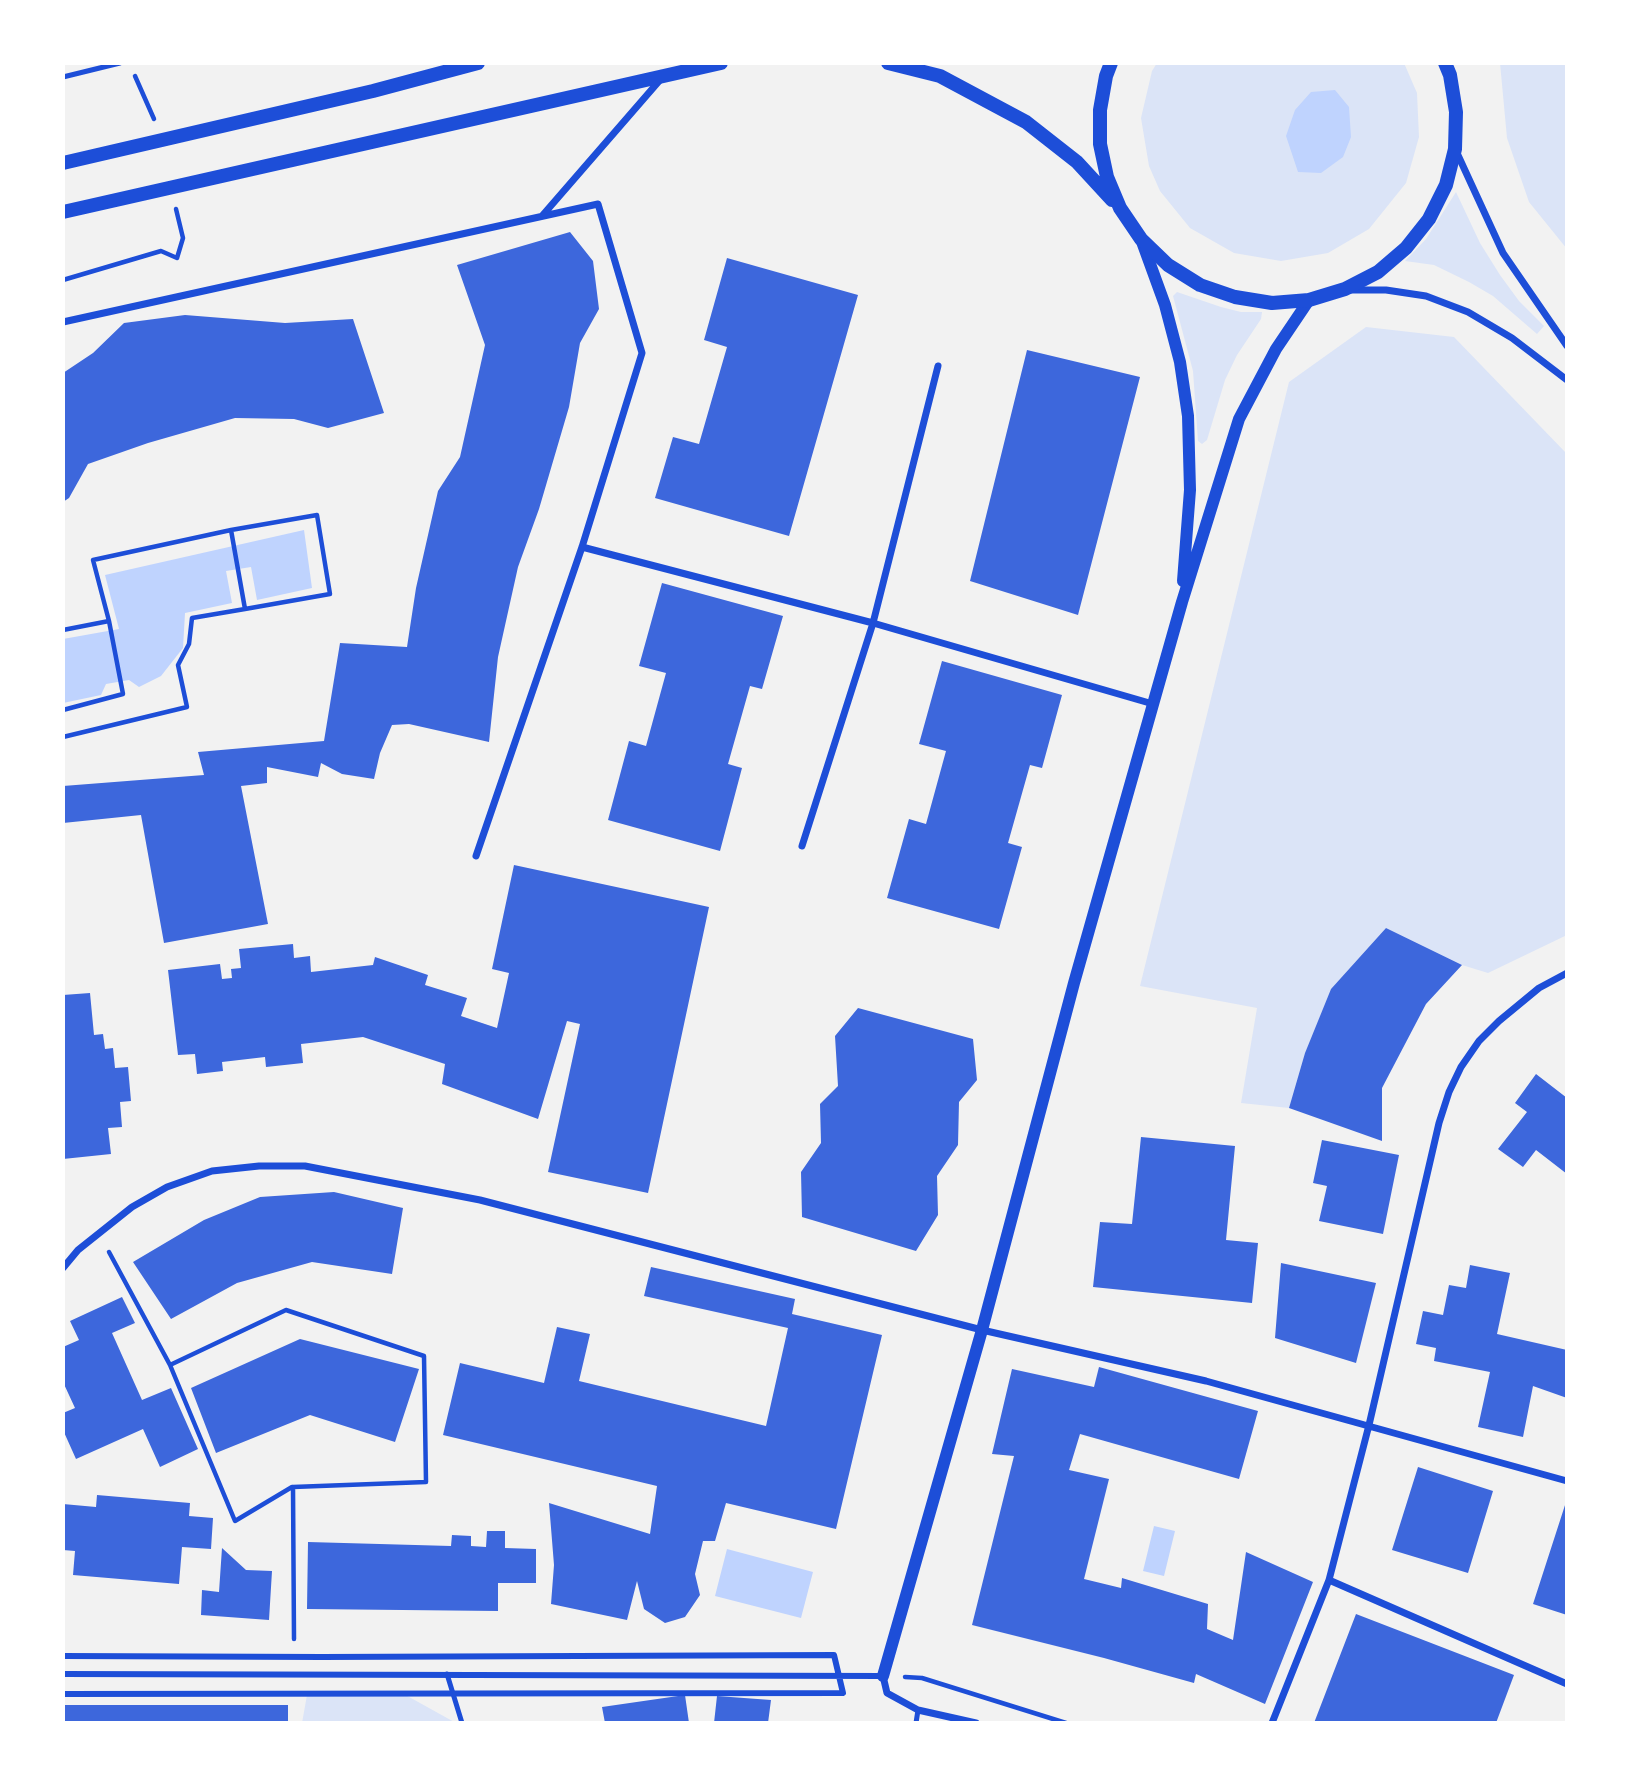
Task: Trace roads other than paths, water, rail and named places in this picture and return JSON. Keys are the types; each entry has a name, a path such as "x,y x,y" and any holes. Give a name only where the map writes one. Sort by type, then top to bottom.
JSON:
{"main road":[{"path":"63,163 373,91 478,63"},
{"path":"63,212 721,63"},
{"path":"888,63 940,76 1026,122 1077,162 1120,208 1141,239 1168,265 1200,285 1235,297 1272,303 1309,300 1345,289 1378,272 1406,248 1429,219 1446,185 1455,149 1456,112 1450,75 1445,63"},
{"path":"1111,63 1100,110 1100,144 1107,177 1120,208"}],"street":[{"path":"542,217 663,76"},
{"path":"1455,149 1503,253 1567,346"},
{"path":"63,322 598,204 642,353 582,547 476,856"},
{"path":"1141,239 1168,316 1180,362 1188,416 1190,490 1182,602"},
{"path":"1345,289 1386,290 1426,296 1468,312 1512,338 1567,380"},
{"path":"976,1723 918,1710 887,1693 883,1676 982,1330 1073,983 1182,602 1239,419 1276,349 1309,300"},
{"path":"802,846 873,623 939,366"},
{"path":"582,547 873,623 1153,704"},
{"path":"1272,1723 1329,1580 1369,1425 1439,1123 1449,1092 1461,1067 1479,1041 1539,988 1567,973"},
{"path":"63,1259 132,1207 167,1187 212,1171 259,1166 305,1166 480,1200 982,1330 1206,1381 1567,1481"},
{"path":"63,1268 78,1250"},
{"path":"1329,1580 1567,1684"},
{"path":"63,1656 834,1654 843,1693 63,1694"},
{"path":"63,1674 883,1676"}],"lane":[{"path":"63,77 120,63"},
{"path":"447,1674 462,1723"},
{"path":"916,1723 918,1710"}],"water":[{"path":"1335,90 1349,107 1351,137 1343,157 1321,173 1298,172 1286,136 1295,110 1311,92"},
{"path":"304,530 312,588 257,600 251,567 226,571 232,603 185,613 183,648 161,676 139,687 129,680 106,684 101,695 63,703 63,639 119,629 105,575"},
{"path":"1154,1526 1175,1531 1164,1576 1143,1571"},
{"path":"727,1549 813,1572 801,1618 715,1596"}]}
